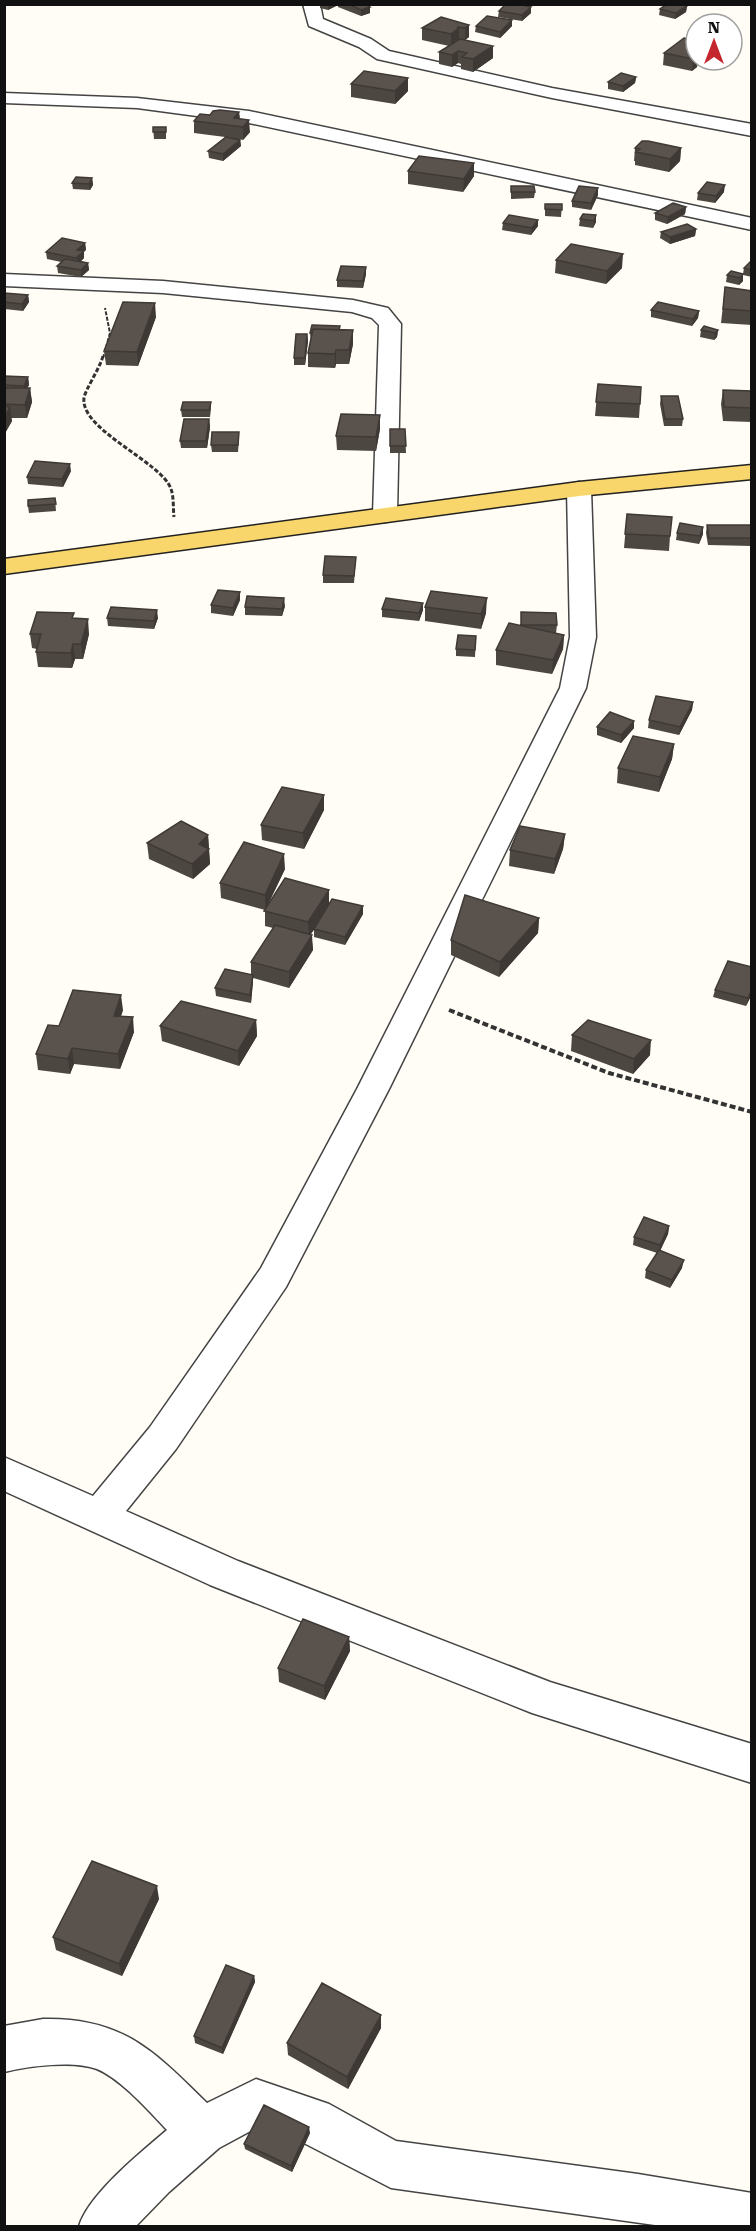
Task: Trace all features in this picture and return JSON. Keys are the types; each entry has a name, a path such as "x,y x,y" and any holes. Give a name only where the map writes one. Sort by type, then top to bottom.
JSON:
{"main road":[{"path":"4,567 579,489 752,472"}],"street":[{"path":"310,4 315,22 392,57 552,93 752,130"},
{"path":"4,98 137,103 249,117 752,224"},
{"path":"4,280 100,283 329,304 380,313 390,324 385,515"},
{"path":"99,1516 163,1438 274,1277 373,1089 573,688 583,637 579,489"},
{"path":"4,1473 224,1573 547,1700 752,1764"},
{"path":"4,2049 23,2043 73,2043 109,2050 146,2078 202,2131"},
{"path":"103,2226 152,2175 202,2131 256,2103 312,2121 391,2164 638,2198 752,2218"}],"path":[{"path":"100,283 110,333 99,371 84,397 85,405 89,414 103,430 158,474 171,488 177,545"},
{"path":"417,998 609,1072 752,1112"}],"building":[{"path":"348,4 365,4 370,7 361,10"},
{"path":"506,4 531,7 522,15 499,11"},
{"path":"667,4 687,6 676,13 660,9"},
{"path":"487,16 512,20 500,32 476,26"},
{"path":"441,17 469,25 465,28 457,27 459,28 451,34 422,28"},
{"path":"684,38 684,57 664,53"},
{"path":"460,39 493,46 473,59 462,57 467,53 458,51 452,55 439,52"},
{"path":"364,71 408,78 395,91 351,84"},
{"path":"621,73 636,77 623,86 608,82"},
{"path":"213,111 239,112 234,118 249,120 243,127 194,121 200,114 210,115"},
{"path":"153,127 166,127 166,132 153,132"},
{"path":"226,137 240,140 223,154 208,151"},
{"path":"642,141 681,148 670,159 636,152 640,149 635,148"},
{"path":"419,156 474,163 464,179 408,171"},
{"path":"76,177 92,178 89,184 72,183"},
{"path":"707,182 725,185 716,196 698,193"},
{"path":"511,186 534,186 535,192 511,192"},
{"path":"579,186 598,188 591,203 572,201"},
{"path":"673,203 686,207 668,217 655,213"},
{"path":"545,204 562,204 562,210 545,209"},
{"path":"583,214 596,215 594,221 580,219"},
{"path":"509,215 538,220 532,228 503,223"},
{"path":"687,224 696,229 670,237 661,232"},
{"path":"62,238 85,243 77,250 84,251 76,258 46,252"},
{"path":"571,244 623,254 607,271 556,260"},
{"path":"65,259 88,263 81,270 57,266"},
{"path":"752,260 752,270 744,268"},
{"path":"341,266 366,267 363,281 337,280"},
{"path":"731,271 743,274 740,278 727,275"},
{"path":"725,287 752,291 752,311 723,309"},
{"path":"4,293 28,295 22,304 4,302"},
{"path":"123,302 155,303 137,352 104,351"},
{"path":"658,302 699,311 693,319 651,310"},
{"path":"312,325 340,326 339,330 313,329 310,333"},
{"path":"704,326 718,330 715,333 701,330"},
{"path":"313,329 353,330 349,350 336,350 335,354 308,353"},
{"path":"296,334 307,334 305,358 294,358"},
{"path":"4,376 28,377 24,386 4,385"},
{"path":"598,384 641,387 640,404 596,402"},
{"path":"4,388 30,388 25,405 4,404"},
{"path":"723,390 752,391 752,408 724,407"},
{"path":"661,396 678,396 683,419 665,419"},
{"path":"183,402 211,402 209,410 181,410"},
{"path":"4,406 10,407 4,418"},
{"path":"341,414 380,415 376,437 336,436"},
{"path":"184,419 209,419 206,441 180,441"},
{"path":"390,429 405,429 406,446 390,446"},
{"path":"212,432 239,432 238,445 211,445"},
{"path":"35,461 70,464 62,479 27,477"},
{"path":"55,498 56,504 28,506 28,500"},
{"path":"627,514 672,517 670,536 625,534"},
{"path":"680,523 703,527 700,536 677,533"},
{"path":"707,525 751,525 752,538 709,538"},
{"path":"325,556 356,557 354,576 323,575"},
{"path":"218,590 240,592 233,608 211,605"},
{"path":"431,591 487,598 481,614 425,607"},
{"path":"247,596 284,598 282,609 245,607"},
{"path":"386,598 423,603 419,613 382,609"},
{"path":"111,607 157,610 154,621 107,618"},
{"path":"37,612 74,613 72,618 88,619 81,644 73,644 71,653 36,652 41,634 30,634"},
{"path":"521,612 556,613 557,625 521,625"},
{"path":"509,623 564,635 553,660 496,650"},
{"path":"458,635 476,636 475,650 456,649"},
{"path":"656,696 693,702 680,727 649,720"},
{"path":"610,712 634,721 621,735 597,727"},
{"path":"633,736 674,744 660,777 618,768"},
{"path":"282,787 324,795 303,833 261,825"},
{"path":"181,821 208,835 199,844 209,849 192,864 147,843"},
{"path":"520,826 565,834 555,859 510,850"},
{"path":"244,842 284,854 265,895 220,883"},
{"path":"285,878 329,890 308,922 264,911"},
{"path":"465,895 539,918 500,962 451,940"},
{"path":"332,899 363,906 345,937 314,929"},
{"path":"275,925 312,935 289,972 251,962"},
{"path":"728,961 752,967 752,989 748,998 715,990"},
{"path":"225,969 253,975 250,995 215,988"},
{"path":"73,990 121,995 114,1016 133,1017 118,1054 72,1048 68,1059 36,1054 48,1025 59,1026"},
{"path":"181,1001 256,1020 238,1051 160,1026"},
{"path":"588,1020 651,1040 634,1059 572,1035"},
{"path":"644,1217 669,1226 660,1245 634,1237"},
{"path":"659,1250 684,1260 672,1280 646,1270"},
{"path":"303,1619 349,1637 324,1686 278,1668"},
{"path":"92,1861 157,1886 119,1964 53,1937"},
{"path":"226,1965 254,1976 222,2048 194,2036"},
{"path":"322,1983 381,2015 347,2077 287,2043"},
{"path":"264,2105 309,2127 291,2166 244,2144"}]}
